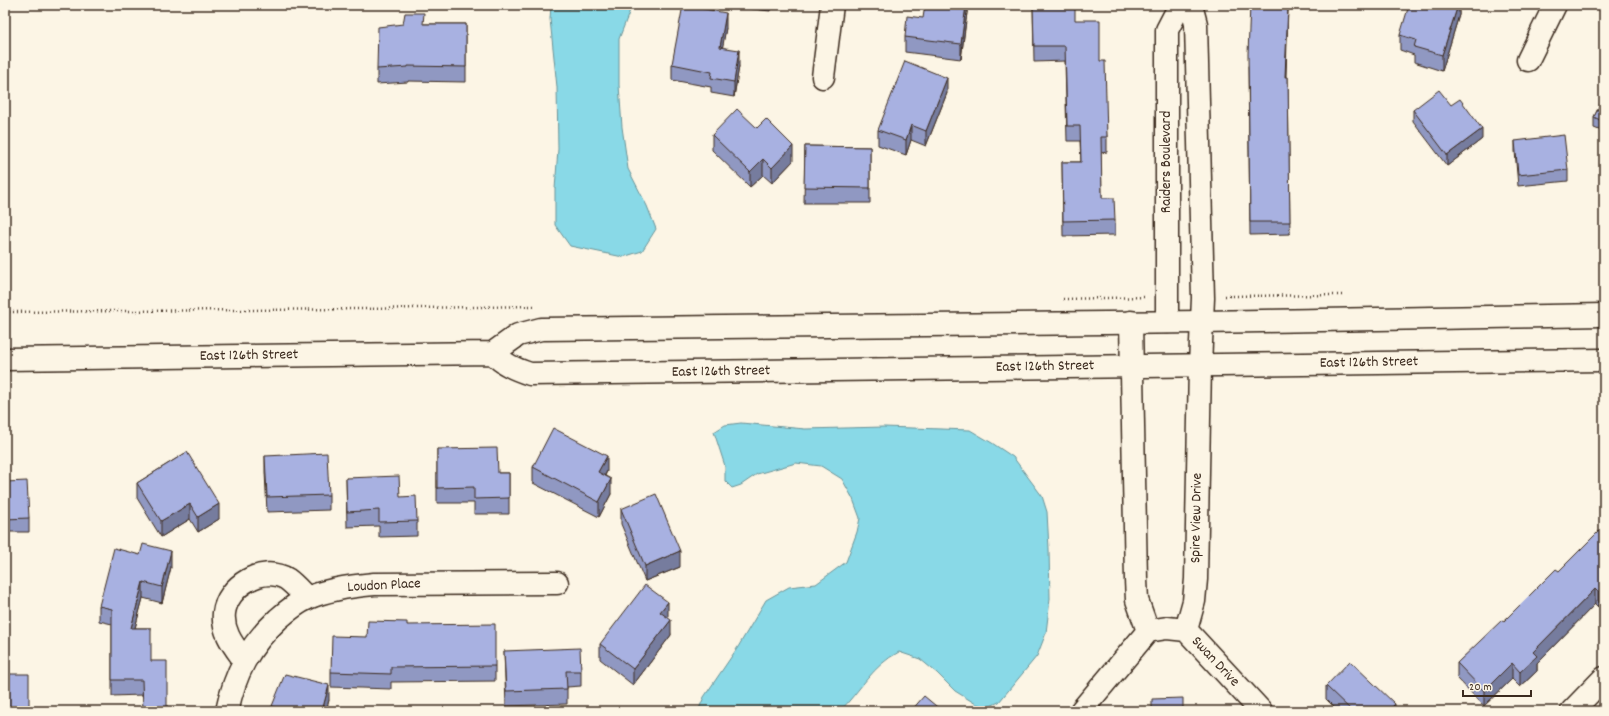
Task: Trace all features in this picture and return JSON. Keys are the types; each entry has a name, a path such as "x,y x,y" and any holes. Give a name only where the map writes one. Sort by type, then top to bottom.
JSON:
{"main road":[{"path":"823,77 832,5"},
{"name":"Raiders Boulevard","path":"1167,322 1167,30 1180,5"},
{"name":"Raiders Boulevard","path":"1191,5 1196,24 1203,298 1201,322"},
{"path":"1528,60 1555,5"},
{"path":"1167,156 1199,156"},
{"path":"492,353 518,335 541,329 1201,322 1604,315"},
{"path":"1131,322 1137,600 1148,631"},
{"name":"Spire View Drive","path":"1186,630 1194,601 1196,579 1201,322"},
{"name":"East 126th Street","path":"5,359 492,353 508,366 530,374 1604,360"},
{"path":"244,660 228,638 224,614 228,598 243,582 266,575 277,575 287,579 307,598"},
{"name":"Loudon Place","path":"227,711 231,695 244,660 254,645 267,629 284,614 307,598 351,586 374,584 557,582"},
{"path":"1081,711 1148,631 1167,628 1186,630"},
{"name":"Swan Drive","path":"1186,630 1261,711"},
{"path":"1572,711 1604,678"}],"water":[{"path":"551,5 632,5 619,39 619,85 622,127 628,169 647,206 656,229 642,251 623,257 570,246 555,225 555,189 558,149 557,87 550,19"},
{"path":"741,423 805,429 884,427 970,430 1013,457 1042,496 1047,512 1050,599 1046,633 1037,656 999,702 988,707 976,704 955,691 920,659 899,652 890,657 874,671 840,711 698,711 704,697 738,647 766,600 789,587 816,584 846,562 857,532 860,518 853,499 842,479 821,466 796,463 757,474 741,485 732,488 725,481 725,466 714,432 725,425"}],"building":[{"path":"683,5 726,13 720,47 739,50 734,82 711,78 712,72 672,64"},
{"path":"925,5 966,5 961,44 905,37 907,16 923,18"},
{"path":"1033,5 1075,5 1075,20 1100,20 1100,61 1105,61 1107,137 1101,137 1102,198 1114,198 1115,220 1063,221 1062,162 1081,162 1080,126 1067,126 1065,46 1034,46"},
{"path":"1250,5 1288,5 1285,77 1288,77 1290,222 1250,222 1248,54"},
{"path":"1409,5 1458,5 1442,55 1414,47 1416,40 1400,35"},
{"path":"405,13 424,13 423,24 466,24 466,67 408,66 377,69 378,27 403,24"},
{"path":"905,61 947,78 926,131 911,125 906,140 878,130"},
{"path":"1439,90 1451,105 1460,99 1482,129 1447,155 1413,110"},
{"path":"1604,96 1604,122 1594,117"},
{"path":"737,109 757,128 766,119 793,146 772,168 763,159 750,172 712,135"},
{"path":"1564,135 1568,170 1518,175 1515,141"},
{"path":"805,146 870,147 870,188 804,187"},
{"path":"553,428 607,456 598,472 611,479 599,502 533,467"},
{"path":"497,448 498,473 509,473 509,498 474,499 474,487 437,488 437,449"},
{"path":"187,452 219,504 198,517 190,504 161,521 137,483"},
{"path":"327,453 329,495 267,497 265,456"},
{"path":"399,476 400,497 416,496 417,521 379,522 379,510 347,512 346,478"},
{"path":"27,481 29,518 5,519 5,482"},
{"path":"656,494 680,551 645,566 621,509"},
{"path":"1604,526 1604,586 1598,592 1595,589 1533,652 1537,656 1520,672 1512,663 1484,691 1457,663 1502,620 1504,621 1556,569 1559,571"},
{"path":"143,544 171,551 162,587 143,582 131,628 151,628 151,661 167,661 167,711 143,711 142,680 112,680 112,609 99,606 114,548 140,555"},
{"path":"645,585 668,602 660,612 671,620 633,669 600,644"},
{"path":"368,621 407,622 407,625 495,624 495,666 391,667 391,674 331,672 332,636 367,637"},
{"path":"580,648 581,671 566,671 567,689 506,691 504,651"},
{"path":"1350,661 1395,704 1388,711 1352,711 1326,686"},
{"path":"5,674 29,674 29,711 5,711"},
{"path":"285,674 329,685 322,711 283,711 272,706"},
{"path":"924,696 942,711 911,711"},
{"path":"1183,698 1183,711 1152,711 1152,699"}]}
